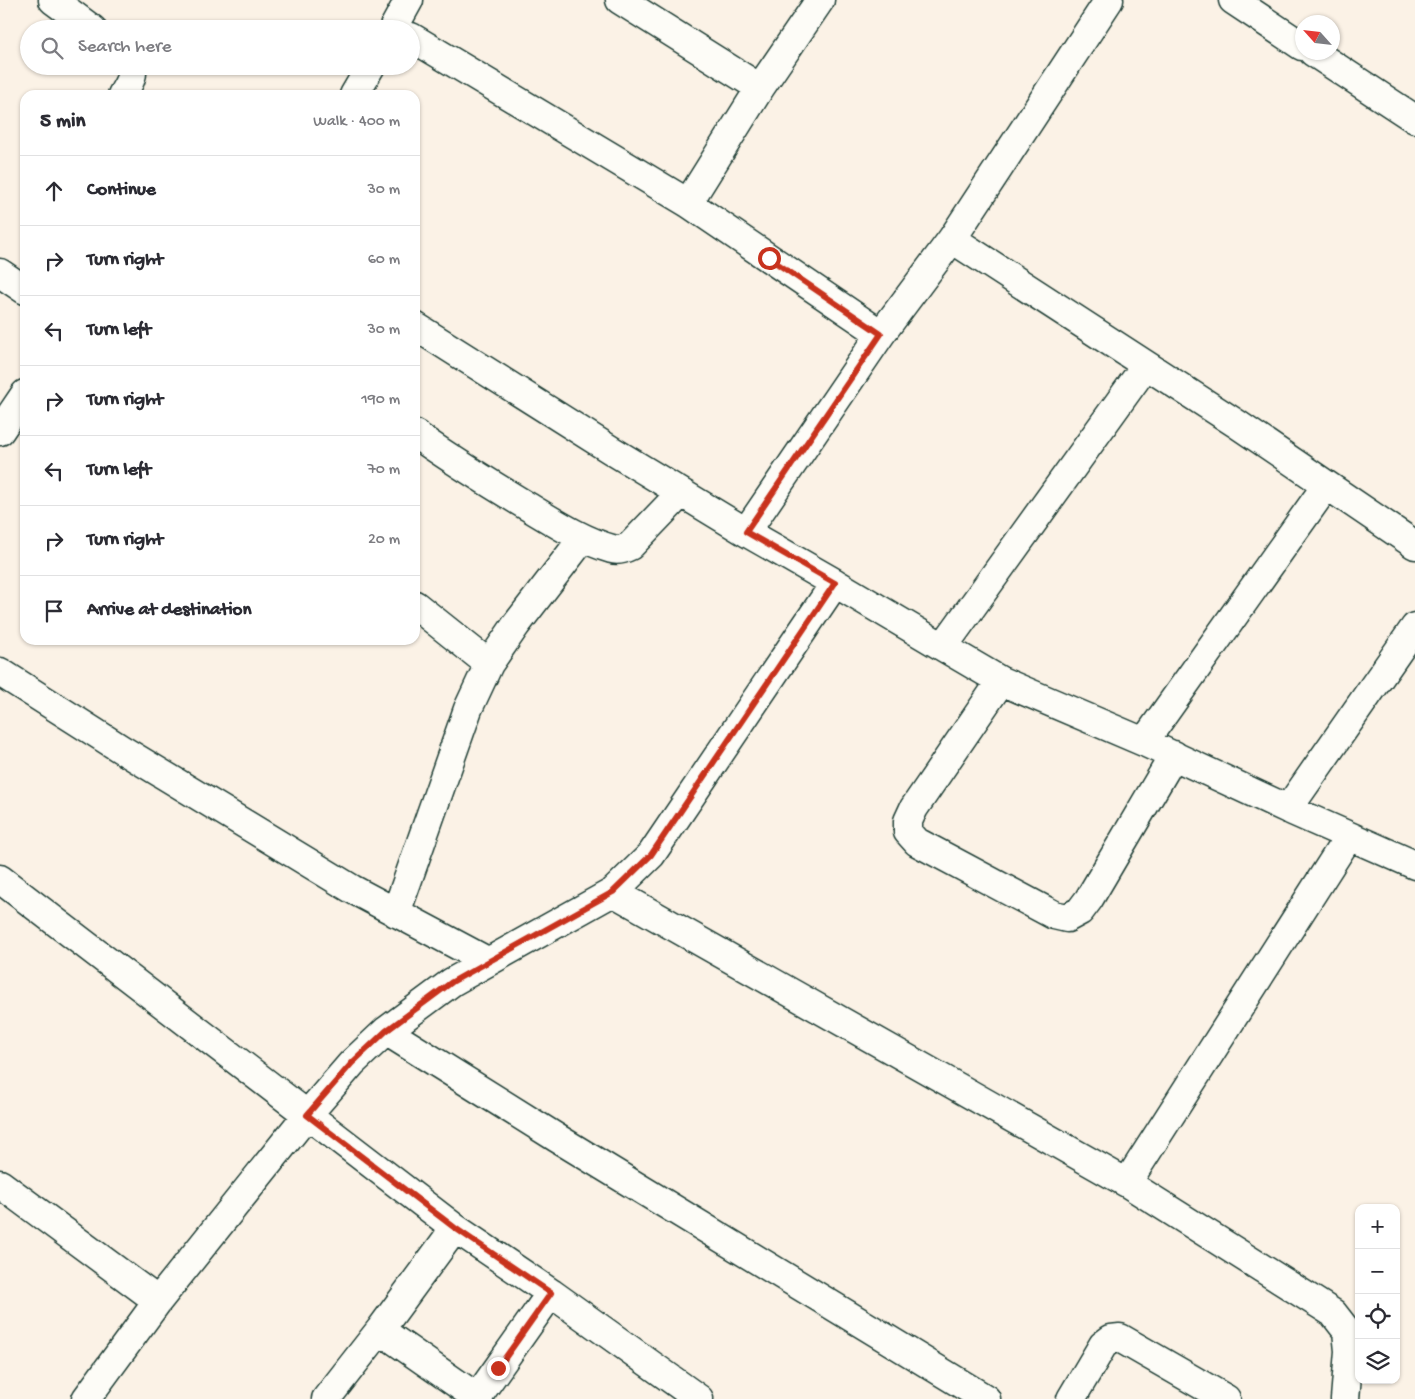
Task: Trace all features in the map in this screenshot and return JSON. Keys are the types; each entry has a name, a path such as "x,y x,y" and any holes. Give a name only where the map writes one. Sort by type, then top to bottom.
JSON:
{"street":[{"path":"54,0 80,20"},
{"path":"403,20 409,0"},
{"path":"620,0 760,88"},
{"path":"688,203 760,88 820,0"},
{"path":"746,532 881,334 952,239 1110,0"},
{"path":"1233,0 1295,41"},
{"path":"420,43 688,203 881,334"},
{"path":"1325,60 1415,119"},
{"path":"125,90 132,75"},
{"path":"357,90 366,75"},
{"path":"952,239 1237,424 1415,545"},
{"path":"0,273 20,287"},
{"path":"420,329 681,493 1001,681 1174,755 1288,809 1415,865"},
{"path":"943,648 1146,365"},
{"path":"0,431 20,401"},
{"path":"420,437 465,468 583,538 613,550 622,550 630,546 681,493"},
{"path":"1144,742 1326,486"},
{"path":"396,913 468,710 489,664 516,625 583,538"},
{"path":"86,1399 158,1301 307,1115 352,1063 386,1031 452,982 613,892 651,855 835,583"},
{"path":"420,609 489,664"},
{"path":"1288,809 1415,627"},
{"path":"0,672 352,889 487,961"},
{"path":"1001,681 914,808 908,821 908,832 917,842 1054,915 1067,918 1080,911 1089,899 1174,755"},
{"path":"1127,1183 1349,836"},
{"path":"0,879 455,1228 551,1293 699,1399"},
{"path":"613,892 1127,1183 1333,1314 1347,1331 1349,1351 1345,1399"},
{"path":"386,1031 557,1138 986,1399"},
{"path":"3,1191 158,1301"},
{"path":"326,1399 380,1330 455,1228"},
{"path":"380,1330 477,1399 551,1293"},
{"path":"1071,1399 1103,1345 1111,1339 1120,1338 1226,1399"}],"route":[{"path":"498,1368 551,1293 455,1228 307,1115 352,1063 386,1031 452,982 613,892 651,855 835,583 746,532 881,334 769,258"}]}
